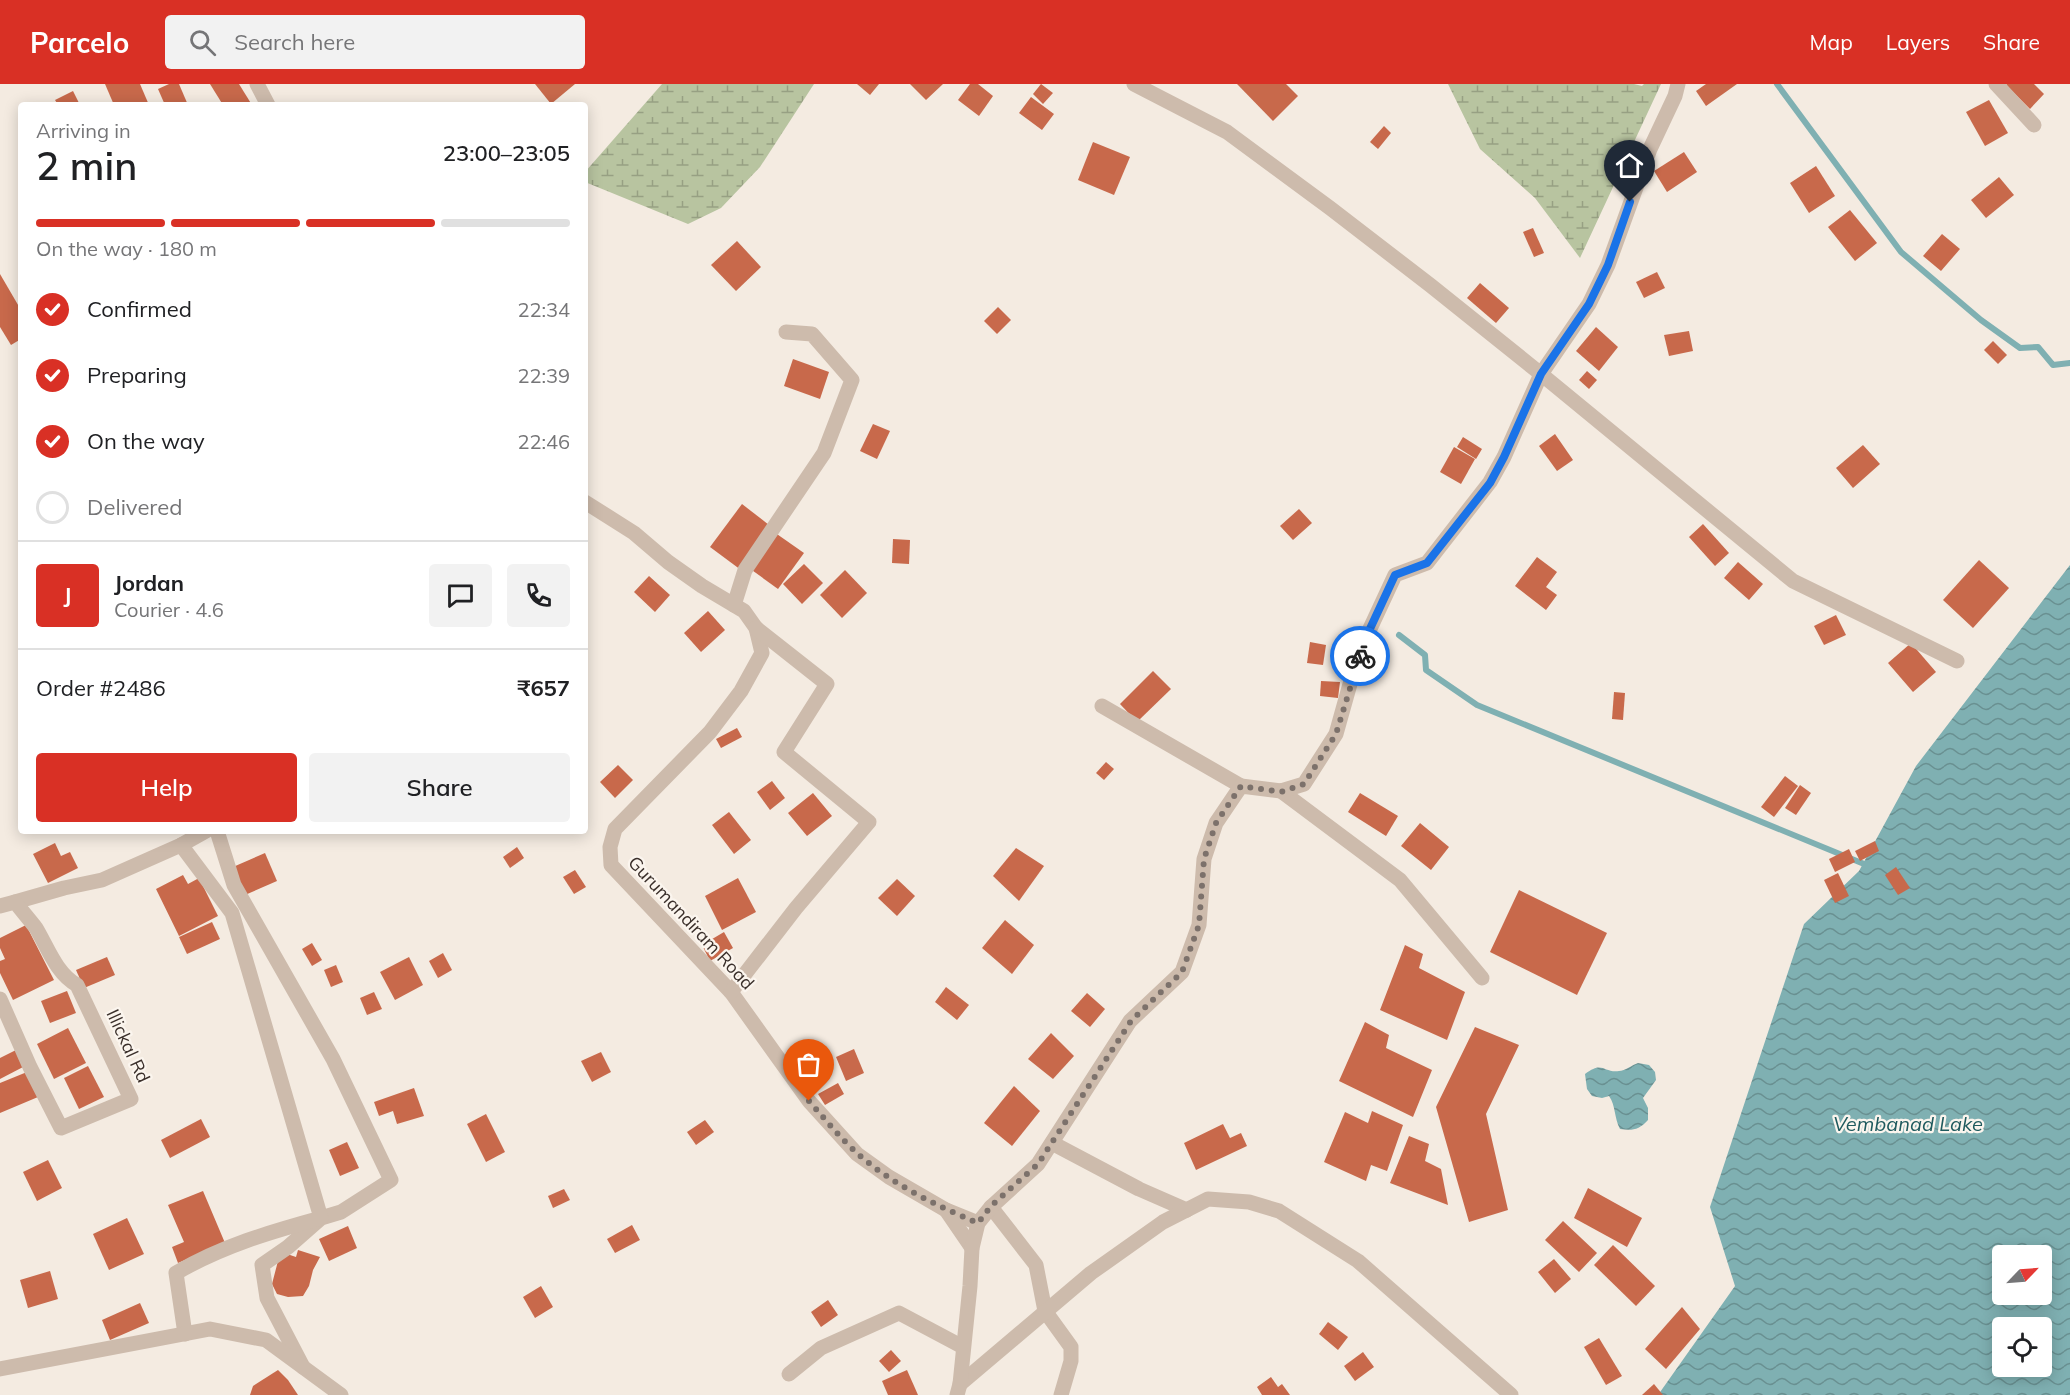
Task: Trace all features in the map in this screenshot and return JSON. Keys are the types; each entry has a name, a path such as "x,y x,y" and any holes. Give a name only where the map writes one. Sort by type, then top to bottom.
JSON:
{"street":[{"path":"257,84 266,102"},
{"path":"1134,84 1227,132 1430,285 1793,581 1957,661"},
{"path":"1281,792 1304,784 1336,734 1368,633 1395,575 1427,563 1490,483 1541,374 1589,304 1608,265 1650,149 1675,96 1678,84"},
{"path":"1996,84 2034,125"},
{"path":"734,605 745,570 824,453 852,380 812,334 786,332"},
{"path":"588,504 634,533 668,561 744,612 756,628 827,684 784,752 869,822 796,908 731,992"},
{"name":"Gurumandiram Road","path":"756,628 762,653 741,691 710,732 615,829 610,848 611,865 731,992 809,1101 857,1154 889,1177 946,1210 978,1223"},
{"path":"1102,706 1241,786 1281,792 1400,879 1482,978"},
{"path":"958,1389 972,1248 978,1223 991,1206 1038,1164 1123,1030 1148,1002 1182,972 1199,925 1204,859 1216,823 1241,786"},
{"path":"0,906 63,888 102,880 201,834"},
{"path":"185,1334 176,1273 204,1256 261,1234 341,1212 391,1180 333,1059 234,885 218,834"},
{"path":"181,845 232,913 321,1218"},
{"name":"Illickal Rd","path":"0,999 30,1067 61,1128 131,1100 77,985 68,980 48,952 36,929 15,902"},
{"path":"1052,1143 1139,1189 1187,1210"},
{"path":"958,1389 1045,1311 1100,1267 1163,1222 1208,1200 1249,1202 1279,1211 1358,1261 1511,1395"},
{"path":"991,1206 1036,1265 1045,1311 1071,1347 1071,1361 1061,1395"},
{"path":"946,1210 972,1248"},
{"path":"303,1367 267,1298 262,1265 321,1218"},
{"path":"789,1374 821,1348 899,1313 963,1347"},
{"path":"0,1369 210,1329 266,1340 340,1395"}],"green space":[{"path":"662,84 814,84 760,167 721,208 688,224 588,183 588,169"},
{"path":"1448,84 1634,84 1642,86 1661,84 1580,258 1535,198 1480,149"}],"water":[{"name":"Vembanad Lake","path":"2070,565 2070,1395 1658,1395 1735,1286 1710,1207 1804,924 1859,871 1916,766"},
{"path":"1638,1063 1649,1065 1655,1072 1656,1080 1643,1098 1648,1108 1648,1120 1635,1129 1620,1129 1609,1096 1602,1098 1592,1096 1587,1089 1585,1074 1599,1067 1621,1071"}],"building":[{"path":"105,84 140,84 148,102 113,102"},
{"path":"169,84 179,84 187,102 164,102 158,89"},
{"path":"210,84 239,84 250,102 221,102"},
{"path":"535,84 575,84 553,102 549,102"},
{"path":"857,84 879,84 870,95"},
{"path":"910,84 943,84 926,100"},
{"path":"970,84 978,84 993,96 979,116 958,100"},
{"path":"1041,84 1053,93 1043,104 1033,94"},
{"path":"1237,84 1286,84 1298,96 1273,121"},
{"path":"1706,84 1737,84 1706,106 1696,91"},
{"path":"2007,84 2034,84 2044,94 2030,109"},
{"path":"73,91 78,102 56,102 55,100"},
{"path":"1031,97 1054,114 1042,130 1019,113"},
{"path":"1989,100 2008,133 1985,146 1966,112"},
{"path":"1384,126 1391,133 1378,149 1370,142"},
{"path":"1093,142 1130,157 1114,195 1078,180"},
{"path":"1684,152 1697,172 1667,192 1654,171"},
{"path":"1816,166 1835,196 1809,213 1790,183"},
{"path":"1999,177 2014,195 1986,218 1971,200"},
{"path":"1850,210 1877,243 1855,261 1828,227"},
{"path":"1533,228 1544,253 1534,257 1523,232"},
{"path":"1942,234 1960,249 1941,271 1923,256"},
{"path":"737,241 761,267 736,291 711,265"},
{"path":"1657,272 1665,288 1644,298 1636,282"},
{"path":"0,274 18,305 18,341 11,345 0,327"},
{"path":"1480,283 1509,308 1496,323 1467,298"},
{"path":"998,307 1011,320 997,334 984,321"},
{"path":"1596,327 1618,347 1599,371 1576,351"},
{"path":"1689,331 1693,351 1669,356 1664,335"},
{"path":"1993,341 2007,355 1998,364 1984,350"},
{"path":"793,359 829,372 820,399 784,386"},
{"path":"1587,371 1597,380 1589,389 1579,380"},
{"path":"873,424 890,431 877,459 860,451"},
{"path":"1555,434 1573,460 1557,471 1539,446"},
{"path":"1463,437 1482,449 1476,459 1457,447"},
{"path":"1863,445 1880,464 1853,488 1836,468"},
{"path":"1454,447 1475,459 1461,484 1440,472"},
{"path":"742,504 769,525 741,570 710,547"},
{"path":"1299,509 1312,523 1293,540 1280,526"},
{"path":"1703,524 1729,553 1715,566 1689,537"},
{"path":"774,532 804,553 778,589 749,568"},
{"path":"893,539 910,540 909,564 892,563"},
{"path":"1537,557 1557,572 1546,587 1557,595 1546,610 1515,586"},
{"path":"1979,560 2009,588 1973,628 1943,600"},
{"path":"1738,562 1763,584 1749,600 1724,578"},
{"path":"804,564 823,583 802,604 783,584"},
{"path":"845,570 867,593 842,618 820,595"},
{"path":"649,576 670,595 655,612 634,592"},
{"path":"708,611 725,630 701,652 684,633"},
{"path":"1836,615 1846,635 1824,645 1814,626"},
{"path":"1310,642 1326,645 1323,665 1307,663"},
{"path":"1911,643 1936,672 1913,692 1888,663"},
{"path":"1153,671 1171,689 1137,722 1120,704"},
{"path":"1321,681 1340,682 1338,698 1320,696"},
{"path":"1614,692 1625,693 1623,720 1612,719"},
{"path":"737,728 742,737 721,748 716,739"},
{"path":"1106,762 1114,769 1104,780 1096,773"},
{"path":"618,765 633,780 615,798 600,782"},
{"path":"1785,776 1798,786 1774,817 1761,807"},
{"path":"772,781 785,798 770,810 757,792"},
{"path":"1800,785 1811,793 1796,815 1785,808"},
{"path":"813,793 832,816 807,836 788,813"},
{"path":"1360,793 1398,816 1386,836 1348,812"},
{"path":"729,812 751,840 734,854 712,825"},
{"path":"1420,823 1449,847 1431,870 1401,846"},
{"path":"1875,841 1879,851 1860,861 1855,851"},
{"path":"55,843 61,856 70,852 78,868 48,883 33,854"},
{"path":"517,847 524,858 510,868 503,857"},
{"path":"1016,848 1044,866 1019,901 993,876"},
{"path":"1849,849 1855,862 1835,872 1829,859"},
{"path":"265,853 277,881 245,895 233,867"},
{"path":"1896,867 1910,888 1898,895 1885,875"},
{"path":"575,870 586,887 574,894 563,877"},
{"path":"1838,873 1849,896 1835,903 1824,880"},
{"path":"183,875 188,884 199,878 218,916 179,936 156,889"},
{"path":"738,878 756,912 722,930 705,896"},
{"path":"897,879 915,896 897,916 878,898"},
{"path":"1519,890 1607,933 1577,995 1490,952"},
{"path":"1005,920 1034,945 1012,974 982,948"},
{"path":"212,922 220,939 187,954 179,937"},
{"path":"26,925 54,980 13,1000 0,973 0,961 5,959 0,948 0,938"},
{"path":"724,932 733,948 710,961 702,945"},
{"path":"312,943 322,960 312,966 302,949"},
{"path":"1405,945 1423,954 1419,968 1465,992 1447,1040 1380,1010"},
{"path":"443,953 452,970 438,978 429,961"},
{"path":"107,957 115,975 84,988 76,970"},
{"path":"409,957 423,985 395,1000 380,972"},
{"path":"336,965 343,982 331,987 324,970"},
{"path":"946,987 969,1005 957,1020 935,1002"},
{"path":"67,991 76,1013 50,1023 41,1001"},
{"path":"374,992 382,1009 367,1015 360,998"},
{"path":"1087,993 1105,1009 1090,1027 1071,1011"},
{"path":"1365,1022 1389,1035 1386,1048 1432,1070 1413,1117 1339,1081"},
{"path":"1475,1027 1519,1045 1486,1114 1508,1210 1469,1222 1436,1107"},
{"path":"68,1028 86,1063 54,1079 37,1044"},
{"path":"1051,1033 1074,1056 1053,1079 1028,1059"},
{"path":"854,1049 864,1073 846,1081 836,1057"},
{"path":"16,1050 25,1066 0,1079 0,1058"},
{"path":"601,1052 611,1072 592,1082 581,1061"},
{"path":"88,1066 104,1097 79,1109 64,1078"},
{"path":"27,1072 38,1097 0,1113 0,1083"},
{"path":"838,1083 844,1094 825,1105 818,1094"},
{"path":"1014,1086 1040,1111 1012,1146 984,1123"},
{"path":"414,1088 424,1116 397,1124 393,1111 379,1116 374,1102"},
{"path":"1372,1111 1403,1125 1387,1171 1371,1165 1366,1181 1324,1162 1345,1112 1368,1123"},
{"path":"486,1114 505,1152 486,1162 467,1124"},
{"path":"201,1119 210,1137 170,1158 161,1140"},
{"path":"705,1120 714,1132 696,1145 687,1132"},
{"path":"1223,1124 1230,1138 1241,1133 1247,1146 1196,1170 1184,1143"},
{"path":"1409,1136 1429,1144 1425,1161 1441,1169 1448,1205 1390,1183"},
{"path":"347,1142 359,1168 340,1176 329,1150"},
{"path":"48,1160 62,1188 37,1201 23,1172"},
{"path":"1588,1188 1642,1218 1627,1247 1574,1218"},
{"path":"564,1189 570,1200 553,1208 548,1196"},
{"path":"203,1191 225,1243 178,1263 172,1247 184,1242 168,1205"},
{"path":"127,1218 144,1254 109,1270 93,1234"},
{"path":"1563,1221 1597,1253 1579,1272 1545,1240"},
{"path":"632,1225 640,1240 615,1253 607,1239"},
{"path":"348,1226 357,1248 329,1261 319,1239"},
{"path":"1613,1245 1655,1286 1636,1306 1594,1265"},
{"path":"298,1250 320,1257 313,1270 309,1286 303,1296 288,1297 277,1294 272,1284 278,1261 287,1254 296,1257"},
{"path":"1554,1259 1571,1279 1555,1293 1538,1272"},
{"path":"50,1271 58,1299 28,1308 20,1280"},
{"path":"541,1286 553,1307 535,1318 523,1297"},
{"path":"828,1300 838,1315 821,1327 811,1312"},
{"path":"140,1303 149,1323 110,1340 102,1320"},
{"path":"1682,1307 1700,1329 1666,1369 1645,1349"},
{"path":"1328,1322 1348,1337 1338,1350 1319,1334"},
{"path":"1599,1338 1622,1376 1606,1385 1584,1347"},
{"path":"891,1350 901,1361 889,1372 879,1361"},
{"path":"1363,1352 1374,1367 1355,1381 1344,1366"},
{"path":"278,1370 298,1395 250,1395 253,1386"},
{"path":"907,1370 918,1395 888,1395 882,1381"},
{"path":"1271,1377 1278,1387 1282,1384 1290,1395 1262,1395 1257,1387"},
{"path":"1654,1384 1663,1395 1642,1395"}],"waterway":[{"path":"1777,84 1901,252 1981,320 2020,348 2038,347 2053,365 2070,363"},
{"path":"1399,635 1425,655 1426,670 1477,705 1869,866"}],"way so far":[{"path":"809,1101 857,1154 889,1177 946,1210 978,1223 991,1206 1038,1164 1082,1099 1123,1030 1148,1002 1161,993 1182,972 1199,925 1204,859 1216,823 1241,786 1281,792 1304,784 1336,734 1360,656"}],"route":[{"path":"1360,656 1395,575 1427,563 1490,483 1541,374 1589,304 1608,265 1630,202"}]}
